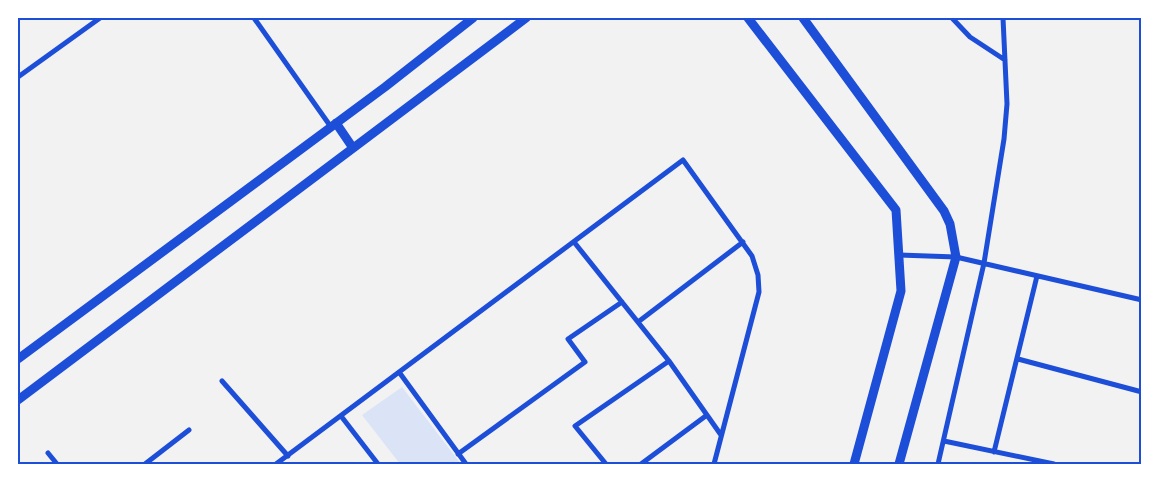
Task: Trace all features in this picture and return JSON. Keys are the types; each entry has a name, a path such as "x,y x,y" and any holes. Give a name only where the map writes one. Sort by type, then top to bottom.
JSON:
{"street":[{"path":"18,77 100,18"},
{"path":"254,18 353,148"},
{"path":"18,359 334,125 473,18"},
{"path":"18,400 526,18"},
{"path":"748,18 896,210 901,291 854,464"},
{"path":"802,18 944,211 950,224 956,257 899,464"},
{"path":"952,18 970,36 1005,60"},
{"path":"938,464 984,263 1004,139 1007,104 1003,18"},
{"path":"276,464 683,160 752,256 758,275 759,292 714,464"},
{"path":"574,242 669,361 721,435"},
{"path":"638,322 742,242"},
{"path":"899,255 956,257 1142,300"},
{"path":"994,452 1037,276"},
{"path":"458,454 585,362 568,339 622,302"},
{"path":"1018,359 1142,392"},
{"path":"606,464 575,426 669,361"},
{"path":"399,372 466,464"},
{"path":"222,381 288,456"},
{"path":"641,464 707,414"},
{"path":"341,416 378,464"},
{"path":"145,464 189,430"},
{"path":"944,440 1054,464"},
{"path":"48,453 57,464"}],"shaded area":[{"path":"402,387 461,464 400,464 362,415"}]}
